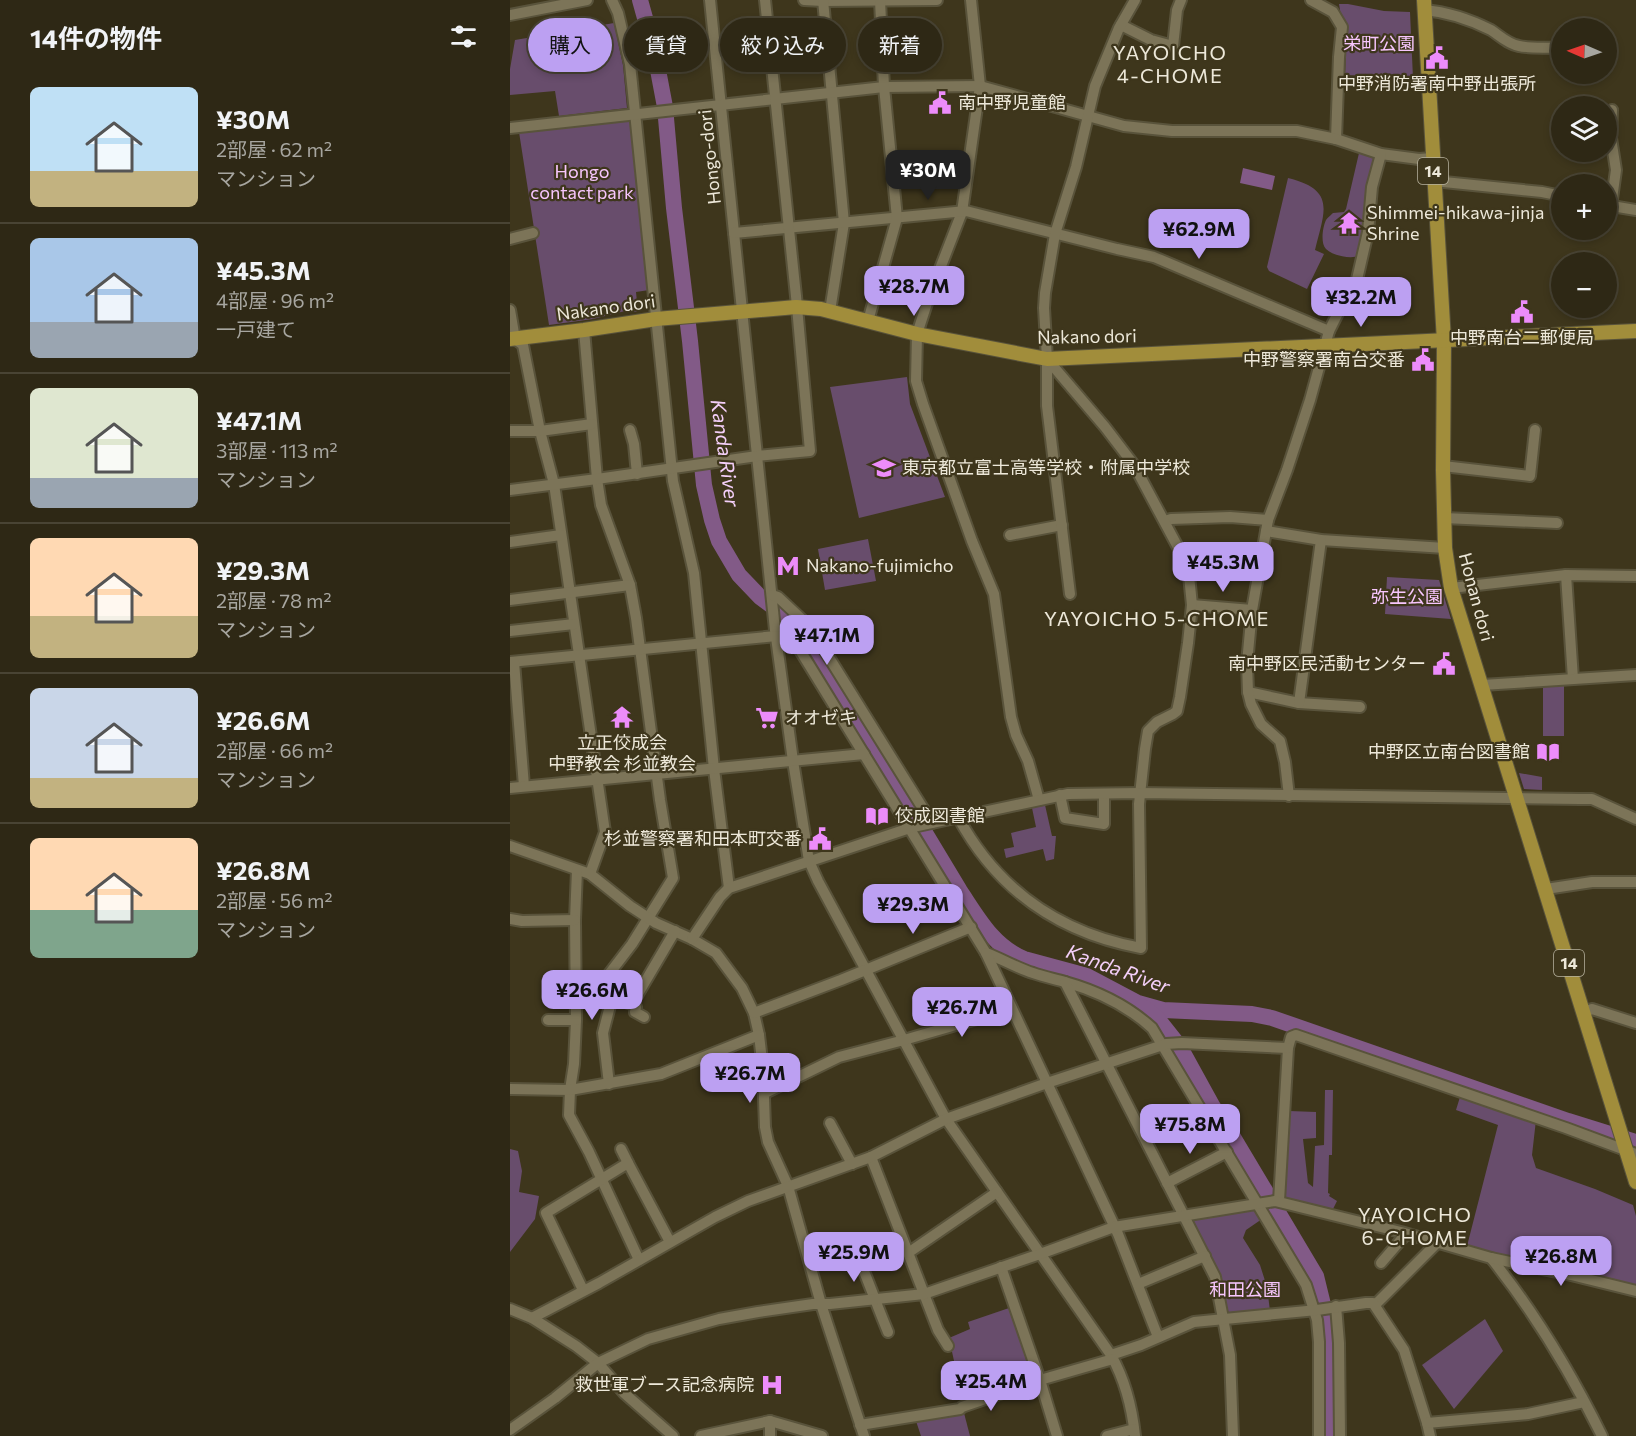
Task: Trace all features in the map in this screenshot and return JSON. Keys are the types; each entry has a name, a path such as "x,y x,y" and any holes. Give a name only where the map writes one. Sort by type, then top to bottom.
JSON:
{"main road":[{"name":"Honan dori","path":"1424,5 1444,341 1444,548 1451,588 1619,1129 1629,1150"},
{"name":"Nakano dori","path":"513,339 656,319 796,307 830,311 917,334 1052,364 1325,345 1636,331"},
{"name":"14","path":"1629,1150 1636,1182"}],"street":[{"path":"510,15 587,0"},
{"path":"612,0 618,13 630,64 673,481 694,573 729,888"},
{"name":"Hongo-dori","path":"710,0 774,619 809,861 946,1119 1112,1357 1127,1392 1135,1432"},
{"path":"510,490 757,456 810,451 765,0"},
{"path":"804,0 937,0"},
{"path":"868,321 897,218 884,87 880,0"},
{"path":"971,0 980,86 962,212 917,334 916,381 972,541 994,594 1011,717 1016,735 1028,761 1039,800"},
{"path":"1070,594 1047,406 1052,364 1044,308 1055,234 1076,167 1088,115 1102,68 1135,0"},
{"path":"1121,25 1151,40 1173,46 1177,10 1181,0"},
{"path":"1311,0 1333,12 1342,27 1336,139"},
{"path":"823,1 844,223 830,311"},
{"path":"1424,5 1471,21 1494,32 1504,40 1520,46 1551,47"},
{"path":"510,128 884,87 980,86 1124,126 1172,131 1297,131 1336,139 1381,154 1419,159 1432,158"},
{"path":"1289,796 1280,741 1261,724 1248,692 1247,663 1252,610 1267,526 1287,470 1331,328 1346,297 1355,288 1368,232 1372,187 1381,154"},
{"path":"1434,181 1551,194"},
{"path":"1617,206 1636,210"},
{"path":"734,233 966,211 1154,256 1331,328"},
{"path":"510,239 533,233"},
{"path":"510,310 513,339 523,345 540,431 554,484 598,779 605,832 590,873"},
{"path":"584,330 597,479 602,505 630,585 673,878 632,944 606,978 634,999 635,1012 644,1017"},
{"path":"958,818 979,852 1033,906 1071,927 1102,939 1141,948 1140,794 1148,731 1156,722 1177,711 1180,697 1192,605 1188,566 1134,465 1052,364"},
{"path":"510,431 540,431 592,424"},
{"path":"630,430 637,474"},
{"path":"1443,466 1530,476 1535,430"},
{"path":"1165,521 1206,518 1267,526 1322,540 1444,548"},
{"path":"1444,518 1557,523"},
{"path":"1010,535 1062,525"},
{"path":"510,542 561,535"},
{"path":"1299,703 1322,540"},
{"path":"1566,575 1578,691"},
{"path":"1451,588 1566,575 1636,576"},
{"path":"510,600 630,585"},
{"path":"772,596 778,597 810,627 931,823"},
{"path":"1192,605 1252,610"},
{"path":"510,631 574,624"},
{"path":"524,786 512,662 776,636 790,638 795,642 986,953 1047,1083 1086,1155 1158,1337"},
{"path":"1482,685 1636,675"},
{"path":"1248,692 1299,703 1360,707"},
{"path":"510,788 864,753"},
{"path":"1060,795 1065,818 1104,824 1104,794"},
{"path":"692,939 720,897 729,888 911,828 1060,795 1592,799 1636,819"},
{"path":"510,846 590,873 648,918 716,953 742,988 754,1013 759,1035 768,1142 788,1186 821,1304 862,1430 960,1409 1112,1357 1194,1322 1316,1310 1366,1302 1375,1305 1404,1350 1430,1436"},
{"path":"577,870 576,1020 569,1114 602,1178 639,1260"},
{"path":"1546,889 1592,882 1636,882"},
{"path":"510,919 522,921 575,920"},
{"path":"754,1013 971,927"},
{"path":"634,999 675,931"},
{"path":"986,953 1036,974 1090,990 1141,1017 1165,1045 1306,1285 1316,1310 1319,1342 1319,1436"},
{"path":"1065,982 1215,1276 1230,1354 1233,1436"},
{"path":"609,1084 603,1033 612,998 634,999"},
{"path":"765,1093 839,1057 1011,1009"},
{"path":"1584,1012 1592,1009 1636,1023"},
{"path":"548,1020 576,1020"},
{"path":"510,1089 570,1090 661,1074 759,1035"},
{"path":"1277,1201 1288,1048 1291,1037 1296,1035 1629,1150"},
{"path":"532,1318 737,1206 871,1157 946,1119 1165,1045 1182,1043 1288,1048"},
{"path":"830,1123 852,1164"},
{"path":"621,1149 670,1242"},
{"path":"1167,1183 1227,1152"},
{"path":"871,1157 938,1330 948,1346"},
{"path":"583,1290 546,1213 627,1163"},
{"path":"908,1253 997,1192"},
{"path":"510,1430 555,1398 597,1363 648,1338 719,1319 813,1304 924,1294 1114,1227 1277,1201 1438,1242 1491,1258 1636,1292"},
{"path":"1381,1263 1406,1234"},
{"path":"1375,1305 1438,1242"},
{"path":"1138,1284 1205,1256"},
{"path":"1491,1258 1522,1298 1558,1354 1602,1436"},
{"path":"859,1259 888,1332"},
{"path":"1001,1267 1057,1436"},
{"path":"1333,1307 1339,1342 1340,1436"},
{"path":"510,1310 532,1318 576,1346 597,1363 624,1393 673,1436"},
{"path":"1427,1423 1528,1414 1584,1402"},
{"path":"708,1435 770,1421 822,1436"},
{"path":"770,1421 770,1436"},
{"path":"1107,1436 1135,1432"}],"green space":[{"name":"栄町公園","path":"1339,4 1384,11 1410,12 1413,78 1345,75 1347,31"},
{"path":"612,23 614,23 623,65 627,108 559,116 555,91 510,95 510,69 515,40 528,38 528,72 612,72"},
{"name":"Hongo contact park","path":"631,120 649,290 636,292 638,312 625,311 593,319 549,325 519,132"},
{"path":"1367,147 1377,150 1359,256 1342,256 1329,251 1324,246 1324,226 1333,213 1344,212 1346,209 1359,153"},
{"path":"1288,178 1314,189 1323,204 1315,250 1324,254 1307,289 1269,271 1267,267"},
{"path":"907,377 910,404 945,497 859,518 830,387"},
{"path":"868,539 876,581 825,590 818,549"},
{"name":"弥生公園","path":"1387,577 1439,580 1451,619 1385,614"},
{"path":"1543,683 1564,683 1564,736 1543,736"},
{"path":"1519,773 1542,777 1542,790 1524,789"},
{"path":"1045,805 1052,836 1056,836 1054,859 1046,861 1043,849 1006,858 1004,849 1014,847 1011,833 1036,827 1032,808"},
{"path":"1325,1090 1333,1090 1332,1155 1329,1155 1328,1193 1337,1201 1333,1209 1283,1197 1289,1111 1316,1112 1316,1138 1303,1139 1308,1183 1313,1187 1315,1146 1324,1145"},
{"path":"1460,1097 1536,1120 1532,1155 1536,1168 1633,1205 1636,1216 1636,1288 1467,1246 1498,1125 1456,1110"},
{"path":"510,1149 518,1151 522,1171 519,1192 539,1196 535,1219 510,1252"},
{"name":"和田公園","path":"1255,1210 1262,1219 1246,1230 1243,1238 1260,1265 1267,1287 1270,1311 1230,1315 1227,1313 1219,1277 1210,1255 1191,1221"},
{"path":"1009,1308 1033,1377 963,1402 949,1338 970,1329 968,1322"},
{"path":"1485,1319 1503,1351 1454,1409 1422,1365"},
{"path":"964,1413 970,1436 921,1436 916,1421"}],"shaded area":[{"path":"1243,168 1275,176 1272,190 1240,183"}],"waterway":[{"name":"Kanda River","path":"640,0 655,54 665,107 704,485 719,541 739,575 760,597 800,629 813,647 960,891 987,930 1003,947 1024,959 1087,976 1138,1003 1163,1010 1252,1014 1272,1018 1568,1121 1636,1142"},
{"path":"1143,1007 1157,1018 1180,1047 1213,1107 1316,1276 1330,1340 1332,1436"}],"place":[{"name":"中野消防署南中野出張所","path":"1437,58"},
{"name":"南中野児童館","path":"940,103"},
{"name":"Shimmei-hikawa-jinja Shrine","path":"1349,223"},
{"name":"中野南台二郵便局","path":"1522,312"},
{"name":"中野警察署南台交番","path":"1423,360"},
{"name":"東京都立富士高等学校・附属中学校","path":"884,468"},
{"name":"Nakano-fujimicho","path":"788,566"},
{"name":"南中野区民活動センター","path":"1444,664"},
{"name":"立正佼成会 中野教会 杉並教会","path":"622,717"},
{"name":"オオゼキ","path":"767,718"},
{"name":"中野区立南台図書館","path":"1548,752"},
{"name":"佼成図書館","path":"877,816"},
{"name":"杉並警察署和田本町交番","path":"820,839"},
{"name":"救世軍ブース記念病院","path":"772,1385"}],"district":[{"name":"YAYOICHO 4-CHOME","path":"1170,64"},
{"name":"YAYOICHO 5-CHOME","path":"1157,619"},
{"name":"YAYOICHO 6-CHOME","path":"1415,1226"}]}
